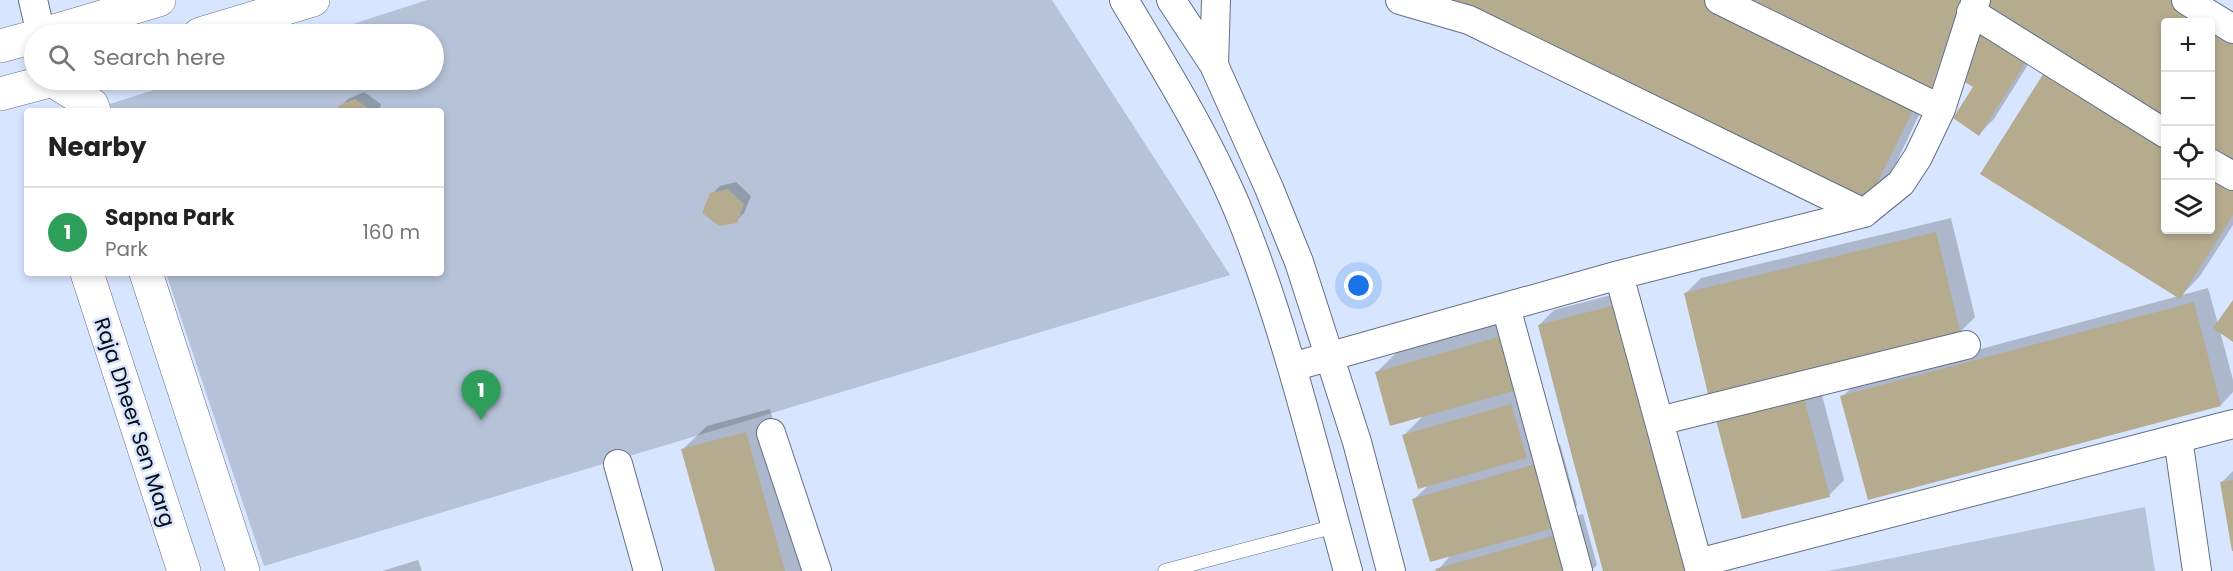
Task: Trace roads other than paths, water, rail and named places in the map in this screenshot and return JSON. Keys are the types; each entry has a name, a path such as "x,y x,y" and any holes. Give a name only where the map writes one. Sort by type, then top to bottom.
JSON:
{"street":[{"path":"33,0 39,24"},
{"path":"76,24 159,0"},
{"path":"233,24 313,0"},
{"path":"1125,0 1213,156 1246,229 1292,367 1348,571"},
{"path":"1172,0 1214,65 1299,262 1357,442 1391,571"},
{"path":"1214,65 1216,0"},
{"path":"1400,0 1469,20 1864,213"},
{"path":"1719,0 1941,110"},
{"path":"2186,0 2233,29"},
{"path":"1292,367 1619,275 1864,213 1901,183 1918,157 1941,110 1973,6 2161,131"},
{"path":"0,46 24,40"},
{"path":"0,94 24,88"},
{"path":"40,108 48,90"},
{"path":"69,90 92,105 93,108"},
{"path":"2215,165 2233,176"},
{"path":"1619,275 1699,567 2233,423"},
{"name":"Raja Dheer Sen Marg","path":"88,276 184,571"},
{"path":"147,276 243,571"},
{"path":"1506,307 1578,571"},
{"path":"1659,422 1966,345"},
{"path":"771,433 817,571"},
{"path":"2178,438 2197,571"},
{"path":"618,464 648,571"}],"lane":[{"path":"1165,571 1335,526"}],"place":[{"name":"Sapna Park","path":"481,420"}]}
